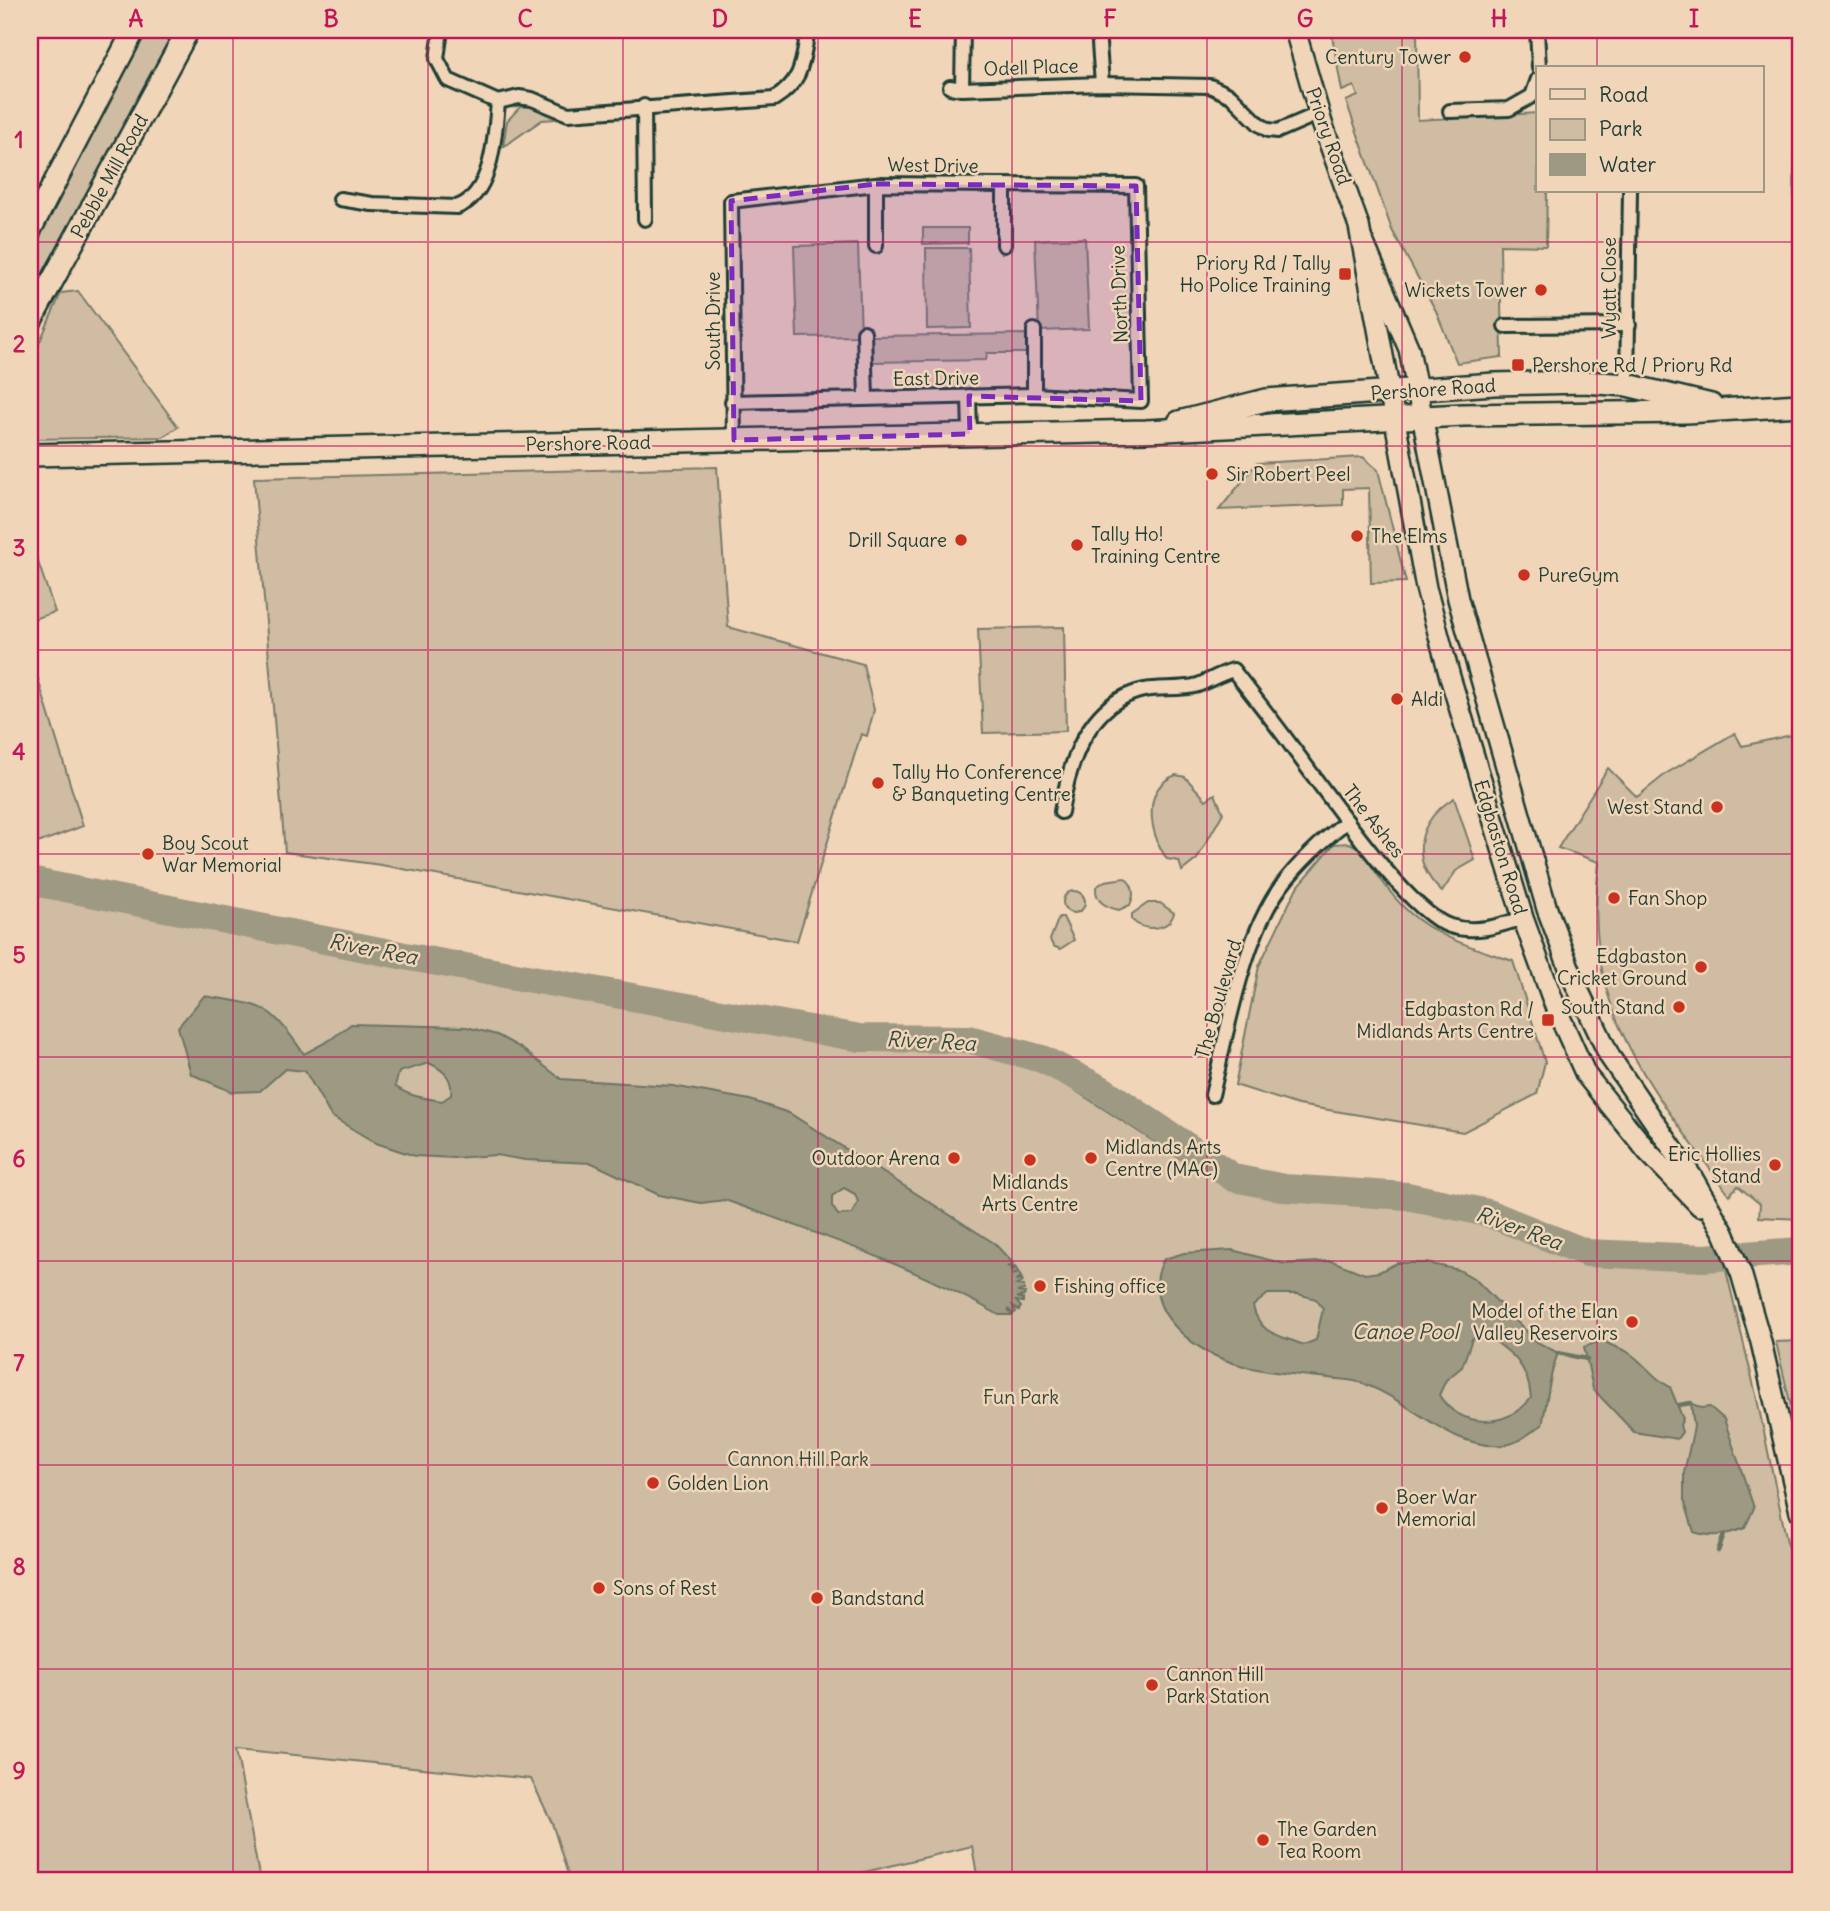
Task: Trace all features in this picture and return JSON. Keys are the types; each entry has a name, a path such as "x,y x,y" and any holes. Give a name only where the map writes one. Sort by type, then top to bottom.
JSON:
{"main road":[{"path":"30,230 134,30"},
{"name":"Pebble Mill Road","path":"32,312 188,30"},
{"name":"Priory Road","path":"1296,30 1320,113 1363,241 1409,349 1420,418"},
{"name":"Priory Road","path":"1363,241 1394,420"},
{"name":"Pershore Road","path":"1146,431 1266,400 1417,389 1584,382 1681,396 1721,408"},
{"name":"Pershore Road","path":"30,455 1146,431 1420,418 1800,405"},
{"name":"Edgbaston Road","path":"1420,418 1433,467 1458,599 1547,909 1575,983 1610,1057 1692,1177 1720,1227 1741,1273 1761,1342 1800,1512"},
{"name":"Edgbaston Road","path":"1394,420 1426,589 1523,918 1555,1006 1586,1074 1648,1152 1720,1227"},
{"path":"1475,762 1501,752"},
{"path":"1523,918 1547,909"},
{"path":"1586,1074 1610,1057"}],"street":[{"path":"441,30 437,60 448,80 498,102 519,97 532,99 568,114 612,113 645,106 774,99 792,88 801,71 808,30"},
{"name":"Odell Place","path":"963,30 956,88 1102,84 1210,86 1231,96 1268,130 1289,128 1320,113"},
{"name":"Odell Place","path":"1098,30 1102,84"},
{"path":"1537,30 1539,66"},
{"path":"1450,111 1509,109 1532,96 1536,85"},
{"path":"340,199 372,204 457,207 465,204 477,194 483,181 496,128 498,102"},
{"path":"645,106 645,219"},
{"path":"876,184 876,246"},
{"name":"West Drive","path":"732,201 876,184 1136,186"},
{"path":"1004,185 1004,245"},
{"name":"North Drive","path":"1136,186 1141,401"},
{"name":"Wyatt Close","path":"1626,386 1630,192"},
{"name":"South Drive","path":"732,201 734,440"},
{"path":"1505,327 1629,325"},
{"path":"1034,330 1034,395"},
{"path":"864,332 866,398"},
{"name":"East Drive","path":"732,402 1034,395 1141,401"},
{"path":"969,396 970,434"},
{"name":"The Ashes","path":"1061,812 1072,763 1086,733 1110,702 1143,691 1197,685 1233,670 1347,821 1402,887 1448,925 1489,929 1523,918"},
{"name":"The Boulevard","path":"1212,1096 1249,950 1280,888 1311,849 1347,821"}],"highlighted area":[{"path":"876,184 1136,186 1141,401 969,396 970,434 734,440 731,201"}],"green space":[{"path":"144,30 177,30 38,291 30,292 30,243"},
{"path":"1331,30 1417,30 1418,120 1536,113 1536,192 1547,192 1546,246 1500,245 1502,357 1457,363 1436,311 1392,230 1346,101 1358,96 1354,86 1342,91"},
{"path":"531,106 556,119 542,120 503,147 507,121 520,107"},
{"path":"1795,136 1800,136 1800,206 1794,205"},
{"path":"923,228 968,228 968,243 923,244"},
{"path":"1085,238 1089,329 1039,331 1035,240"},
{"path":"858,244 861,336 797,337 794,246"},
{"path":"926,248 969,248 971,328 927,329"},
{"path":"78,291 178,427 162,437 30,439 30,364 61,293"},
{"path":"1027,334 1027,353 987,353 986,360 872,362 872,336"},
{"path":"1363,457 1378,470 1406,582 1371,583 1369,488 1343,489 1343,505 1219,510 1257,463"},
{"path":"717,467 728,627 863,664 874,710 867,736 861,734 797,941 381,865 285,852 254,478"},
{"path":"30,538 55,612 30,620"},
{"path":"1064,627 1066,731 983,733 978,629"},
{"path":"30,653 83,826 30,846"},
{"name":"Edgbaston Cricket Ground","path":"1735,733 1742,746 1800,733 1800,1219 1759,1217 1760,1204 1738,1186 1729,1195 1647,1079 1626,1042 1611,1004 1600,962 1596,915 1599,862 1558,848 1608,768 1637,797 1667,773"},
{"path":"1176,775 1185,777 1206,800 1215,794 1223,813 1197,859 1182,871 1179,861 1167,859 1161,849 1153,825 1152,812 1157,790 1165,781"},
{"path":"1454,798 1475,860 1456,871 1442,892 1424,867 1421,842 1432,818"},
{"path":"1349,843 1358,847 1395,898 1420,921 1458,942 1513,961 1545,1062 1537,1094 1463,1132 1298,1105 1235,1085 1259,966 1296,889 1334,844"},
{"path":"1125,878 1133,890 1130,905 1119,910 1102,903 1097,897 1096,887 1105,881"},
{"path":"1074,891 1084,898 1085,902 1078,912 1074,913 1064,906 1063,902 1070,892"},
{"name":"Cannon Hill Park","path":"30,894 861,1047 974,1050 1039,1067 1181,1159 1251,1189 1323,1194 1484,1219 1588,1261 1725,1266 1757,1399 1800,1604 1800,1860 1790,1870 1768,1881 978,1881 972,1846 828,1881 570,1881 552,1823 531,1779 236,1749 260,1881 30,1881"},
{"path":"1148,903 1160,903 1174,913 1171,919 1156,928 1137,924 1132,920 1132,914"},
{"path":"1059,917 1063,917 1074,940 1060,949 1053,946 1050,940"},
{"path":"1800,1341 1800,1446 1776,1342"}],"water":[{"path":"204,996 263,1009 282,1024 304,1054 330,1040 351,1024 467,1027 497,1035 521,1048 561,1079 673,1086 750,1100 789,1113 994,1243 1013,1263 1007,1267 1015,1266 1010,1271 1016,1268 1018,1272 1012,1275 1019,1273 1021,1277 1015,1281 1022,1279 1023,1282 1017,1285 1024,1286 1024,1290 1017,1292 1025,1293 1024,1296 1017,1297 1023,1299 1023,1302 1016,1301 1021,1307 1019,1310 1013,1306 1016,1312 1013,1314 1008,1309 1012,1315 999,1315 932,1280 830,1238 725,1200 701,1203 659,1195 592,1163 525,1160 496,1155 454,1158 415,1156 376,1143 331,1116 305,1071 285,1069 260,1091 232,1092 191,1074 178,1027","holes":["429,1063 446,1075 451,1084 451,1095 442,1101 423,1098 395,1086 399,1072","844,1188 855,1194 858,1202 852,1214 838,1215 832,1206 832,1196"]},
{"name":"Canoe Pool","path":"1232,1250 1285,1264 1332,1261 1365,1274 1379,1272 1397,1263 1427,1263 1459,1270 1475,1279 1537,1342 1558,1353 1542,1425 1509,1444 1484,1445 1449,1432 1360,1382 1243,1366 1205,1351 1172,1323 1159,1300 1157,1284 1164,1259 1184,1253","holes":["1268,1294 1298,1294 1316,1299 1323,1309 1316,1340 1304,1345 1265,1328 1256,1316 1253,1306","1485,1334 1517,1360 1526,1376 1531,1398 1510,1415 1484,1421 1459,1414 1439,1395 1446,1380 1462,1367 1472,1339"]},
{"path":"1603,1340 1629,1353 1670,1387 1683,1419 1680,1425 1682,1432 1677,1439 1634,1432 1593,1389 1584,1347"},
{"path":"1691,1403 1701,1408 1710,1407 1724,1419 1754,1508 1745,1528 1719,1535 1694,1532 1684,1499 1684,1473 1694,1427"}],"waterway":[{"name":"River Rea","path":"30,881 410,957 860,1038 969,1039 1042,1059 1101,1089 1234,1178 1284,1188 1407,1196 1488,1213 1587,1253 1704,1258 1800,1251"},
{"path":"1558,1353 1587,1359"},
{"path":"1679,1405 1691,1403"},
{"path":"1718,1551 1724,1535"}],"place":[{"name":"Century Tower","path":"1465,57"},
{"name":"Priory Rd / Tally Ho Police Training","path":"1345,274"},
{"name":"Wickets Tower","path":"1541,290"},
{"name":"Pershore Rd / Priory Rd","path":"1518,365"},
{"name":"Sir Robert Peel","path":"1212,474"},
{"name":"The Elms","path":"1357,536"},
{"name":"Drill Square","path":"961,540"},
{"name":"Tally Ho! Training Centre","path":"1077,545"},
{"name":"PureGym","path":"1524,575"},
{"name":"Aldi","path":"1397,699"},
{"name":"Tally Ho Conference & Banqueting Centre","path":"878,783"},
{"name":"West Stand","path":"1717,807"},
{"name":"Boy Scout War Memorial","path":"148,854"},
{"name":"Fan Shop","path":"1614,898"},
{"name":"Edgbaston Cricket Ground","path":"1701,967"},
{"name":"South Stand","path":"1679,1007"},
{"name":"Edgbaston Rd / Midlands Arts Centre","path":"1548,1020"},
{"name":"Outdoor Arena","path":"954,1158"},
{"name":"Midlands Arts Centre (MAC)","path":"1091,1158"},
{"name":"Midlands Arts Centre","path":"1030,1160"},
{"name":"Eric Hollies Stand","path":"1775,1165"},
{"name":"Fishing office","path":"1040,1286"},
{"name":"Model of the Elan Valley Reservoirs","path":"1632,1322"},
{"name":"Golden Lion","path":"653,1483"},
{"name":"Boer War Memorial","path":"1382,1508"},
{"name":"Sons of Rest","path":"599,1588"},
{"name":"Bandstand","path":"817,1598"},
{"name":"Cannon Hill Park Station","path":"1152,1685"},
{"name":"The Garden Tea Room","path":"1263,1840"}],"park label":[{"name":"Fun Park","path":"1021,1397"}]}
